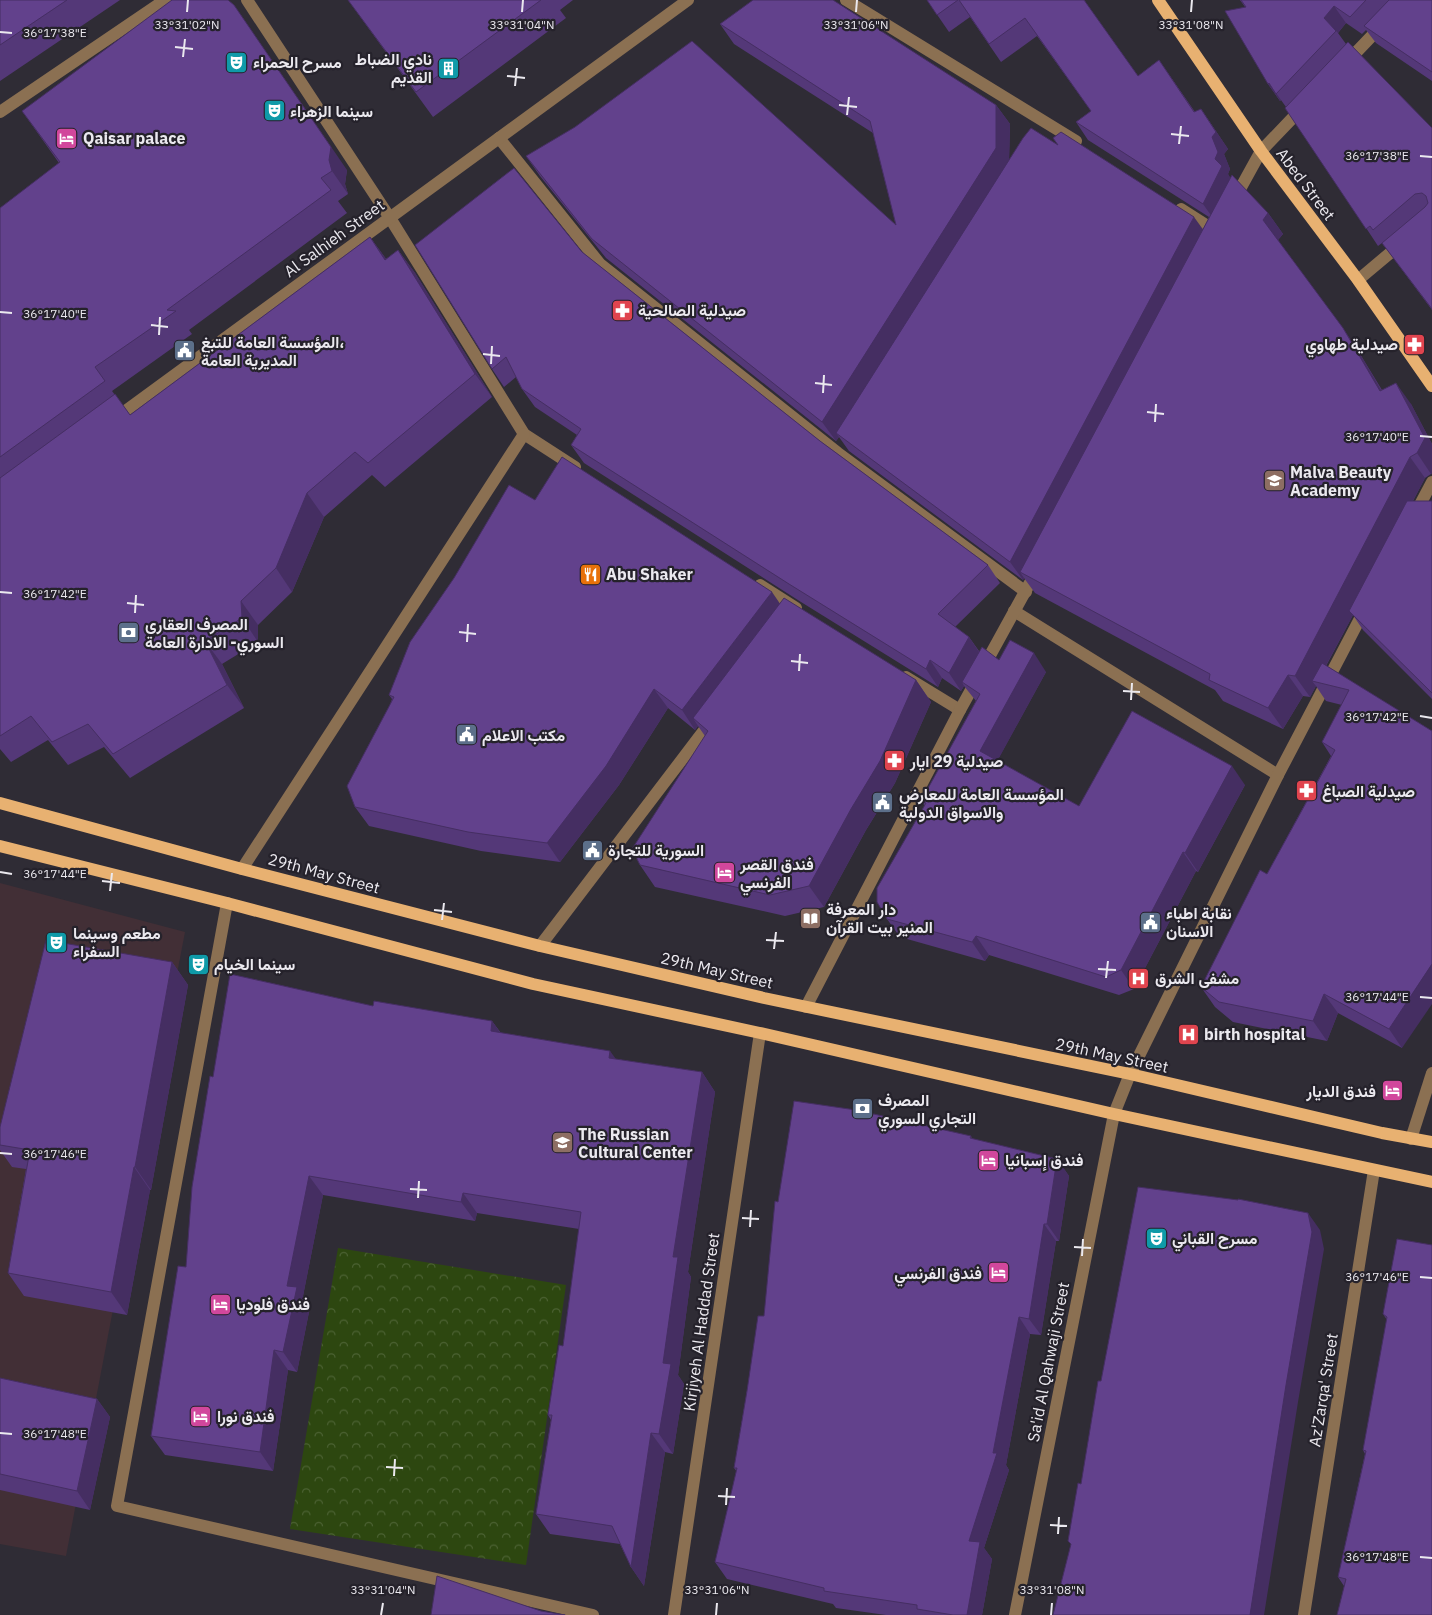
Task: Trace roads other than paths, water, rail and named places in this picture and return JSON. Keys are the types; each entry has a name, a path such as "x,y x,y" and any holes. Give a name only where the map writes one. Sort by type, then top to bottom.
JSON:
{"main road":[{"name":"Abed Street","path":"1158,0 1260,151 1358,280 1432,386"},
{"name":"29th May Street","path":"0,803 242,869 540,946 806,1007 1130,1074 1411,1139 1432,1142"},
{"path":"0,846 227,903 532,984 760,1033 1114,1114 1432,1182"}],"street":[{"path":"0,112 165,0"},
{"path":"247,0 390,218 524,434 582,471"},
{"name":"Al Salhieh Street","path":"104,427 688,0"},
{"path":"846,0 1044,127 1087,149"},
{"path":"1340,69 1406,0"},
{"path":"1230,208 1260,151 1314,96"},
{"path":"499,138 600,264 1026,592"},
{"path":"1168,201 1217,232"},
{"path":"1358,280 1410,237"},
{"path":"242,869 524,434"},
{"path":"1409,525 1432,482"},
{"path":"806,1007 960,710 1044,557"},
{"path":"747,577 797,613"},
{"name":"Sa'id Al Qahwaji Street","path":"1015,1615 1114,1114 1130,1074 1278,775 1369,602"},
{"path":"1014,611 1278,775"},
{"path":"895,670 960,710"},
{"path":"540,946 719,711"},
{"path":"227,903 117,1506 592,1615"},
{"name":"Kirjiyeh Al Haddad Street","path":"674,1615 760,1033"},
{"path":"1411,1139 1432,1073"},
{"name":"Az'Zarqa' Street","path":"1304,1615 1374,1170"}],"place":[{"name":"مسرح الحمراء","path":"237,62"},
{"name":"نادي الضباط القديم","path":"448,68"},
{"name":"سينما الزهراء","path":"274,111"},
{"name":"Qaisar palace","path":"67,138"},
{"name":"صيدلية الصالحية","path":"622,310"},
{"name":"صيدلية طهاوي","path":"1414,344"},
{"name":"المؤسسة العامة للتبغ، المديرية العامة","path":"185,351"},
{"name":"Malva Beauty Academy","path":"1274,481"},
{"name":"Abu Shaker","path":"590,574"},
{"name":"المصرف العقاري السوري- الادارة العامة","path":"129,633"},
{"name":"مكتب الاعلام","path":"466,735"},
{"name":"صيدلية 29 ايار","path":"894,761"},
{"name":"صيدلية الصباغ","path":"1306,791"},
{"name":"المؤسسة العامة للمعارض والاسواق الدولية","path":"883,803"},
{"name":"السورية للتجارة","path":"592,850"},
{"name":"فندق القصر الفرنسي","path":"724,873"},
{"name":"دار المعرفة المنير بيت القرآن","path":"810,918"},
{"name":"نقابة اطباء الاسنان","path":"1150,922"},
{"name":"مطعم وسينما السفراء","path":"57,942"},
{"name":"سينما الخيام","path":"198,964"},
{"name":"مشفى الشرق","path":"1139,978"},
{"name":"birth hospital","path":"1188,1034"},
{"name":"فندق الديار","path":"1392,1091"},
{"name":"المصرف التجاري السوري","path":"862,1109"},
{"name":"The Russian Cultural Center","path":"562,1143"},
{"name":"فندق إسبانيا","path":"989,1160"},
{"name":"مسرح القباني","path":"1156,1238"},
{"name":"فندق الفرنسي","path":"998,1273"},
{"name":"فندق فلوديا","path":"220,1304"},
{"name":"فندق نورا","path":"201,1416"}]}
